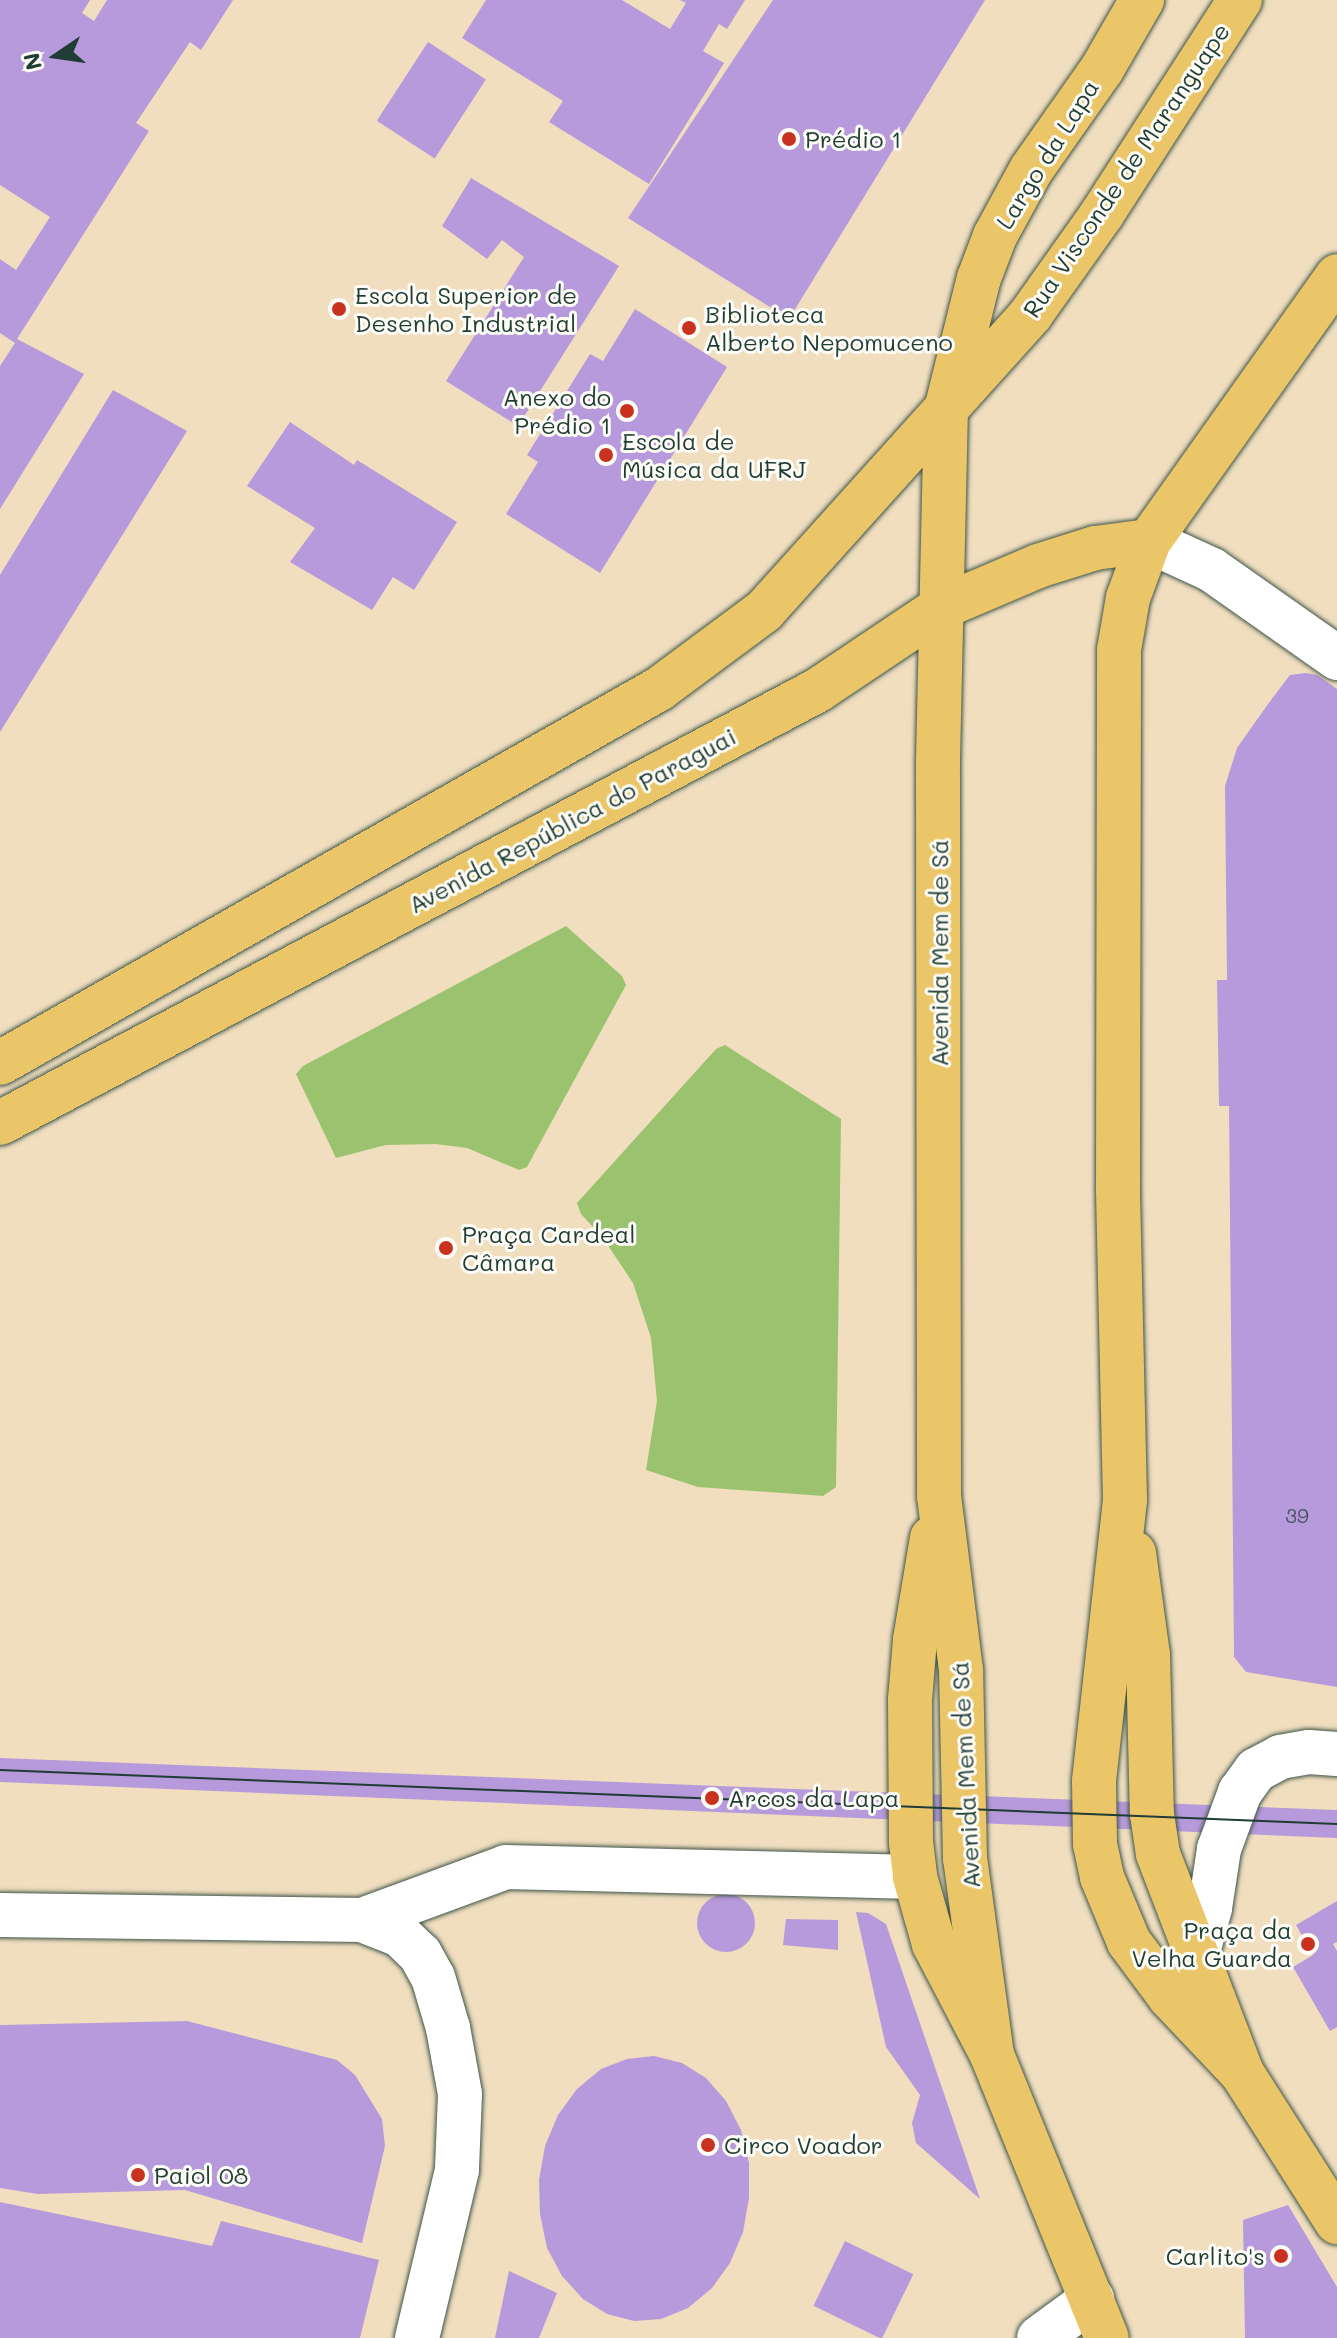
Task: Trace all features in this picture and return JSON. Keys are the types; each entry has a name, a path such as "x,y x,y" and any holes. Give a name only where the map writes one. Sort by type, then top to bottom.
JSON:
{"main road":[{"name":"Largo da Lapa","path":"946,410 979,278 995,236 1031,170 1102,69 1142,0"},
{"name":"Rua Visconde de Maranguape","path":"946,410 1031,314 1118,190 1240,0"},
{"path":"1337,276 1149,541 1128,598 1117,725 1118,1184 1125,1500 1148,1655 1153,1826 1170,1891 1242,2073 1337,2222"},
{"name":"Avenida Mem de Sá","path":"946,410 938,760 939,1496 960,1659 965,1858 992,2055"},
{"path":"2,1065 659,689 764,611 946,410"},
{"name":"Avenida República do Paraguai","path":"0,1123 818,690 942,607 1015,575 1095,548 1149,541"},
{"name":"Avenida Mem de Sá","path":"939,1496 915,1640 910,1700 911,1842 915,1877 934,1944 992,2055 1100,2319"},
{"path":"1125,1500 1094,1781 1095,1844 1120,1924 1170,1997 1242,2073"}],"street":[{"path":"1149,541 1212,570 1337,658"},
{"path":"1196,1959 1210,1908 1219,1849 1240,1792 1256,1770 1280,1757 1309,1752 1337,1754"},
{"path":"362,1920 506,1867 915,1877"},
{"path":"0,1915 362,1920 400,1935 420,1954 433,1977 448,2028 460,2094 457,2170 417,2338"},
{"path":"1039,2338 1100,2319"}],"green space":[{"path":"566,926 622,976 626,985 527,1167 519,1170 467,1148 436,1144 386,1145 336,1158 296,1074 303,1066"},
{"path":"725,1045 841,1119 836,1487 823,1496 698,1487 646,1470 657,1401 651,1338 633,1283 603,1238 581,1214 577,1203 716,1049"}],"building":[{"path":"0,0 90,0 82,13 94,21 107,0 233,0 201,50 190,42 136,123 149,131 17,339 84,374 0,509 0,366 15,343 0,333 0,259 16,270 50,217 0,185"},
{"path":"486,0 622,0 670,29 686,3 680,0 745,0 727,29 719,24 703,51 724,63 649,184 549,122 563,101 462,38"},
{"name":"Prédio 1","path":"773,0 985,0 789,319 628,218"},
{"path":"428,42 486,80 435,158 377,121"},
{"path":"471,178 619,266 518,426 446,381 524,257 502,240 487,259 442,226"},
{"name":"Anexo do Prédio 1","path":"635,309 727,367 600,573 506,514 538,462 527,455 590,354 603,361"},
{"path":"113,390 187,431 0,732 0,575"},
{"path":"290,422 354,465 357,460 457,522 414,590 393,577 372,610 290,562 315,528 247,486"},
{"path":"1290,675 1317,675 1337,689 1337,1687 1246,1672 1234,1657 1229,1106 1219,1106 1217,980 1227,980 1225,786 1237,748 1268,704"},
{"name":"Arcos da Lapa","path":"0,1758 1337,1810 1337,1838 0,1782"},
{"path":"726,1894 747,1902 755,1923 747,1944 726,1952 705,1944 697,1923 705,1902"},
{"name":"Praça da Velha Guarda","path":"1337,1901 1337,1942 1333,1944 1337,1951 1337,2027 1330,2031 1293,1967 1313,1955 1296,1925"},
{"path":"856,1912 868,1913 886,1924 980,2199 916,2143 912,2123 920,2095 886,2047"},
{"path":"786,1919 838,1920 838,1950 783,1945"},
{"path":"187,2021 337,2060 355,2075 382,2119 385,2146 362,2243 185,2190 38,2194 0,2188 0,2025"},
{"path":"654,2056 682,2063 706,2078 726,2101 741,2130 749,2163 749,2198 743,2232 730,2263 712,2288 688,2308 661,2319 634,2321 607,2314 583,2299 562,2276 547,2248 540,2214 539,2180 545,2146 558,2115 577,2089 601,2069 627,2059"},
{"path":"0,2202 212,2246 221,2221 379,2260 360,2338 0,2338"},
{"name":"Carlito's","path":"1288,2205 1337,2287 1337,2338 1245,2338 1243,2220"},
{"path":"845,2241 913,2274 882,2338 813,2306"},
{"path":"509,2271 557,2293 539,2338 495,2338"}],"tram line":[{"path":"0,1770 1337,1824"}],"place":[{"name":"Prédio 1","path":"789,139"},
{"name":"Escola Superior de Desenho Industrial","path":"339,309"},
{"name":"Biblioteca Alberto Nepomuceno","path":"689,328"},
{"name":"Anexo do Prédio 1","path":"627,411"},
{"name":"Escola de Música da UFRJ","path":"606,455"},
{"name":"Praça Cardeal Câmara","path":"446,1248"},
{"name":"Arcos da Lapa","path":"712,1798"},
{"name":"Praça da Velha Guarda","path":"1308,1944"},
{"name":"Circo Voador","path":"708,2145"},
{"name":"Paiol 08","path":"138,2175"},
{"name":"Carlito's","path":"1281,2256"}]}
